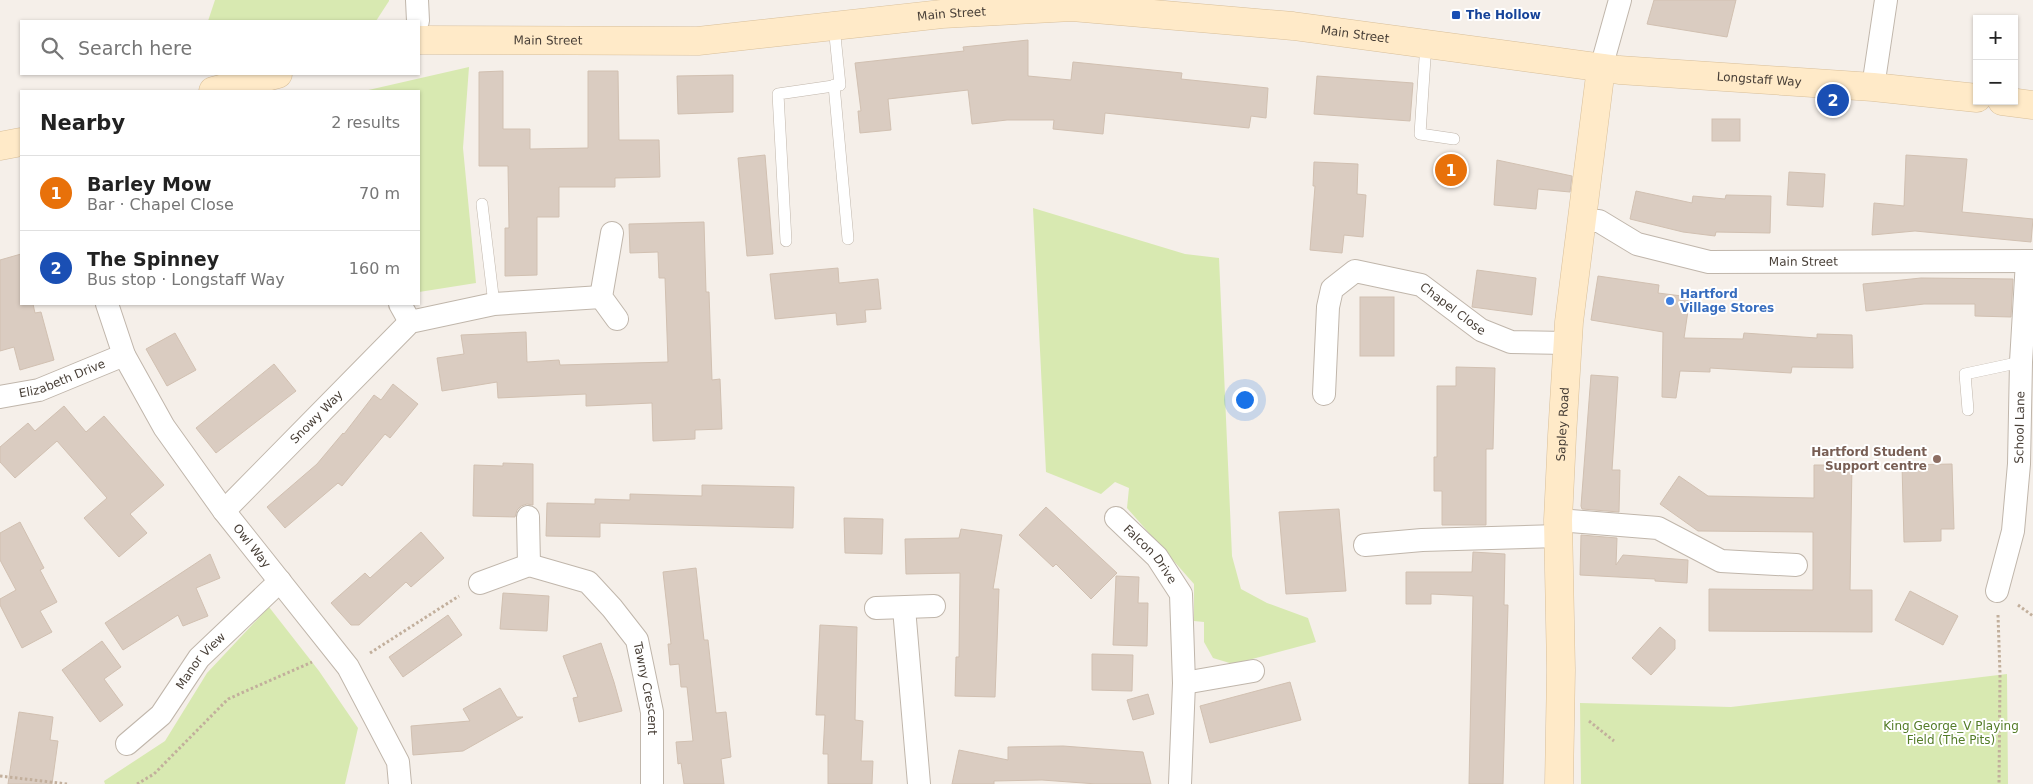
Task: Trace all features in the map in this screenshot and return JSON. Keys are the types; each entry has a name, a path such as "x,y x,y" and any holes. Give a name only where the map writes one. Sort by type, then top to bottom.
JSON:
{"main road":[{"name":"Main Street","path":"420,39 698,41 942,14 1073,4 1293,26 1601,68"},
{"name":"Longstaff Way","path":"1601,68 1873,87 1973,98"},
{"name":"Sapley Road","path":"1559,784 1558,528 1568,342 1601,68"},
{"path":"217,90 274,75"},
{"path":"2018,103 2033,105"},
{"path":"0,146 20,142"}],"street":[{"path":"417,0 418,20"},
{"path":"1601,68 1620,0"},
{"path":"1873,87 1886,0"},
{"name":"Main Street","path":"1583,221 1599,221 1637,244 1710,262 2030,261"},
{"path":"612,233 601,297 617,319"},
{"name":"School Lane","path":"1997,591 2013,531 2019,464 2021,362 2030,261"},
{"name":"Chapel Close","path":"1324,394 1328,307 1332,290 1355,271 1421,285 1481,330 1511,342 1568,342"},
{"name":"Snowy Way","path":"224,511 406,313 494,304 601,297"},
{"name":"Owl Way","path":"107,305 124,355 164,427 224,511 342,659 398,762 400,784"},
{"name":"Elizabeth Drive","path":"0,397 39,390 124,355"},
{"path":"480,583 529,565 528,516"},
{"name":"Falcon Drive","path":"1116,518 1157,556 1181,594 1184,683 1180,784"},
{"path":"1365,544 1558,528 1658,528 1721,561 1796,566"},
{"name":"Tawny Crescent","path":"529,565 588,582 612,608 637,640 652,712 652,784"},
{"name":"Manor View","path":"127,744 161,715 199,658 280,581"},
{"path":"876,608 934,606"},
{"path":"904,608 919,784"},
{"path":"1184,683 1253,671"}],"lane":[{"path":"786,241 778,94 840,85 834,26"},
{"path":"1426,44 1420,134 1454,139"},
{"path":"834,85 848,239"},
{"path":"482,204 494,304"},
{"path":"1968,410 1965,374 2021,362"}],"path":[{"path":"137,784 154,774 228,700 342,659 480,583"},
{"path":"1997,591 2033,616"},
{"path":"1997,591 2000,674 1999,784"},
{"path":"1584,718 1614,741"},
{"path":"0,776 67,784"}],"green space":[{"path":"215,0 389,0 377,20 208,20"},
{"path":"469,67 463,148 476,283 420,292 420,90 368,90"},
{"path":"1033,208 1185,254 1219,258 1232,556 1241,589 1267,603 1308,618 1316,642 1233,664 1213,658 1204,642 1204,622 1194,621 1194,584 1127,508 1129,488 1115,482 1101,494 1046,472"},
{"path":"269,607 319,671 358,728 345,784 105,784 104,781 165,741 207,673"},
{"name":"King George_V Playing Field (The Pits)","path":"2007,674 2008,784 1581,784 1580,703 1731,707"}],"building":[{"path":"1654,0 1736,0 1727,37 1647,24"},
{"path":"1028,40 1028,76 1071,80 1073,62 1182,73 1181,79 1268,88 1266,118 1251,116 1249,128 1105,113 1103,134 1053,129 1054,120 1007,120 972,124 968,90 888,99 891,130 860,133 858,111 861,111 855,63 964,51 963,47"},
{"path":"503,71 503,129 530,129 530,149 588,148 588,71 618,71 619,140 659,140 660,177 615,178 615,187 559,187 559,217 537,217 537,275 505,276 505,228 509,228 508,166 479,166 479,72"},
{"path":"733,75 733,112 678,114 677,76"},
{"path":"1317,76 1413,83 1410,121 1314,114"},
{"path":"1712,119 1740,119 1740,141 1712,141"},
{"path":"765,155 773,254 747,256 738,158"},
{"path":"1906,155 1967,159 1962,212 2033,219 2031,242 1915,231 1872,235 1874,203 1904,206"},
{"path":"1497,160 1572,176 1570,192 1538,189 1536,209 1494,205"},
{"path":"1314,162 1358,164 1357,194 1366,195 1363,237 1344,235 1342,253 1310,250 1315,186 1313,186"},
{"path":"1789,172 1825,174 1823,207 1787,205"},
{"path":"1636,191 1692,203 1693,196 1725,199 1726,195 1771,196 1770,233 1716,232 1715,236 1683,232 1630,219"},
{"path":"704,222 706,292 709,292 712,380 720,379 722,429 695,430 695,439 653,441 652,403 586,406 586,394 498,398 497,382 442,391 437,358 464,354 461,335 526,332 527,362 559,360 560,365 668,362 665,278 659,278 658,252 630,253 629,224"},
{"path":"20,254 20,305 33,305 35,313 41,312 54,360 20,370 14,347 0,351 0,260"},
{"path":"838,268 839,283 878,279 881,309 865,310 866,322 837,325 836,313 775,319 770,274"},
{"path":"1477,270 1536,278 1532,315 1472,307"},
{"path":"1598,276 1659,285 1658,293 1690,297 1684,338 1743,339 1744,333 1817,338 1817,334 1852,335 1853,368 1792,367 1791,373 1710,368 1710,372 1680,371 1676,398 1662,397 1663,332 1591,320"},
{"path":"1921,278 2013,279 2011,317 1975,316 1975,304 1924,304 1866,311 1863,284"},
{"path":"1360,297 1394,297 1394,356 1360,356"},
{"path":"175,333 196,370 167,386 146,349"},
{"path":"274,364 296,391 216,453 196,428"},
{"path":"1456,367 1495,368 1493,449 1486,449 1486,525 1442,525 1442,491 1434,491 1434,457 1437,457 1437,386 1456,386"},
{"path":"1591,375 1618,377 1612,470 1620,470 1619,512 1582,509 1581,506"},
{"path":"393,384 418,404 390,438 385,434 342,486 338,483 285,528 267,507 317,464 344,434 374,395 381,400"},
{"path":"64,406 86,432 104,416 164,485 130,514 147,533 119,557 84,518 107,498 57,441 15,478 0,462 0,447 28,423 35,431"},
{"path":"503,463 533,464 533,505 521,506 517,510 515,517 473,516 474,465 503,466"},
{"path":"1952,464 1954,529 1941,529 1941,541 1904,542 1902,465"},
{"path":"1814,465 1852,465 1850,590 1872,590 1872,632 1709,631 1709,589 1813,590 1813,532 1698,531 1660,504 1679,476 1708,496 1814,498"},
{"path":"702,485 794,487 793,528 600,523 600,537 546,536 547,503 595,504 595,499 630,500 630,494 702,496"},
{"path":"1046,507 1117,573 1091,599 1056,564 1053,567 1019,535"},
{"path":"1339,509 1346,591 1286,594 1279,512"},
{"path":"844,518 883,519 882,554 845,553"},
{"path":"20,522 44,568 40,570 57,602 40,611 52,632 22,648 0,605 0,599 16,590 0,560 0,533"},
{"path":"961,529 1002,535 993,589 999,589 995,697 955,696 956,657 959,657 960,573 906,574 905,539 959,538"},
{"path":"421,532 444,558 411,587 406,582 359,625 351,625 331,603 365,573 370,578"},
{"path":"1581,535 1617,538 1616,565 1623,555 1688,560 1687,583 1655,581 1655,579 1580,575"},
{"path":"1473,552 1505,554 1504,605 1508,605 1503,784 1469,784 1473,596 1431,594 1431,604 1406,604 1406,572 1472,572"},
{"path":"210,554 220,578 196,588 208,616 183,626 178,615 123,650 105,623"},
{"path":"696,568 704,640 708,640 716,713 726,712 731,757 721,759 724,784 684,784 681,763 678,764 676,742 693,741 687,687 681,687 679,664 670,665 668,644 671,644 663,572"},
{"path":"1116,576 1139,577 1138,603 1148,603 1147,646 1113,645"},
{"path":"1910,591 1958,616 1943,645 1895,620"},
{"path":"503,593 549,596 547,631 500,629"},
{"path":"448,615 462,635 403,677 389,657"},
{"path":"820,625 857,627 855,720 863,721 861,761 873,761 872,784 828,784 828,754 823,754 825,715 816,715"},
{"path":"1660,627 1675,640 1675,649 1651,675 1632,658"},
{"path":"102,641 121,667 104,679 123,705 100,722 62,670"},
{"path":"601,643 622,711 579,722 573,698 578,697 563,656"},
{"path":"1092,654 1133,655 1132,691 1092,690"},
{"path":"1290,682 1301,720 1210,743 1200,706"},
{"path":"500,688 517,717 523,717 463,751 413,755 411,726 470,721 463,709"},
{"path":"1148,694 1154,714 1133,720 1127,700"},
{"path":"19,712 53,717 50,740 58,741 52,784 8,784"},
{"path":"1063,746 1143,752 1151,784 1097,784 1042,780 994,781 994,784 952,784 959,750 1008,760 1008,747"}],"place":[{"name":"The Hollow","path":"1456,15"},
{"name":"The Spinney","path":"1833,100"},
{"name":"Barley Mow","path":"1451,170"},
{"name":"Hartford Village Stores","path":"1670,301"},
{"name":"Hartford Student Support centre","path":"1937,459"}]}
